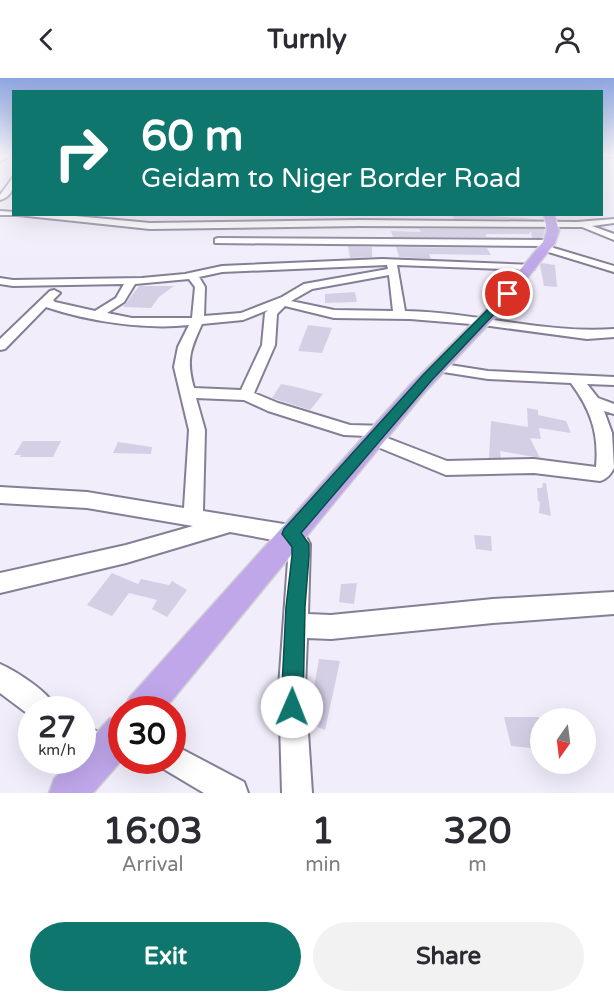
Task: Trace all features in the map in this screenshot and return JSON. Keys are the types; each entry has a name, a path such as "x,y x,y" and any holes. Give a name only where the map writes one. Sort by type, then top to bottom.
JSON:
{"main road":[{"path":"153,696 290,534 530,267 548,232"},
{"path":"68,793 102,741"}],"street":[{"path":"42,216 150,226 284,223 548,232 614,269"},
{"path":"246,241 391,241 548,232 614,221"},
{"path":"283,234 284,223"},
{"path":"584,225 614,237"},
{"path":"274,240 283,234"},
{"path":"283,234 296,240"},
{"path":"391,241 392,267 399,314"},
{"path":"0,280 13,283 132,281 194,275 224,265 530,267"},
{"path":"329,266 348,279"},
{"path":"46,300 63,308 132,322 197,322 243,316 286,300 320,282 348,279 392,267"},
{"path":"193,517 197,430 181,367 185,347 197,322 201,298 200,287 194,280 194,275"},
{"path":"95,316 120,300 132,281"},
{"path":"0,346 5,335 66,283"},
{"path":"286,300 334,314 399,314 483,321 587,335 614,333"},
{"path":"246,395 266,356 272,323 271,313 286,300"},
{"path":"437,368 488,375 614,381"},
{"path":"188,393 246,395 273,407 350,431 378,434 446,468 534,466 600,474 605,468 604,433 593,402 575,379"},
{"path":"593,402 614,409"},
{"path":"0,495 87,500 193,517 290,534 300,544 292,687 297,793"},
{"path":"0,583 126,554 231,524"},
{"path":"296,625 331,627 493,611 614,603"},
{"path":"0,677 25,696"},
{"path":"186,766 233,793"}],"building":[{"path":"452,216 529,219 454,219"},
{"path":"419,229 544,229 545,231 542,238 532,238 531,231 529,234 486,234 486,237 393,237 391,231 421,232"},
{"path":"348,246 372,247 372,257 350,258"},
{"path":"396,247 487,248 491,255 429,254 431,259 399,257"},
{"path":"542,263 555,265 557,287 544,286 540,265"},
{"path":"139,286 174,286 159,297 151,308 123,307"},
{"path":"355,292 357,302 325,303 325,294"},
{"path":"308,325 332,328 322,353 298,351"},
{"path":"281,384 323,394 310,410 272,398"},
{"path":"527,408 538,410 538,415 566,421 571,433 539,428 541,439 530,438 540,458 500,451 501,458 489,458 491,421 528,427"},
{"path":"23,441 61,441 53,457 14,455"},
{"path":"118,442 152,447 151,454 113,453"},
{"path":"543,483 546,483 551,516 539,513 540,502 537,488 542,488"},
{"path":"474,535 491,536 492,551 476,549"},
{"path":"112,573 138,584 141,579 169,585 172,581 187,590 167,617 152,609 157,600 129,593 112,616 87,605"},
{"path":"357,583 354,604 339,602 341,584"},
{"path":"319,659 340,661 325,730 310,724 309,714"},
{"path":"504,717 530,717 530,748 511,746"}],"route":[{"path":"292,707 295,607 301,556 300,544 290,534 427,378 508,294"}]}
